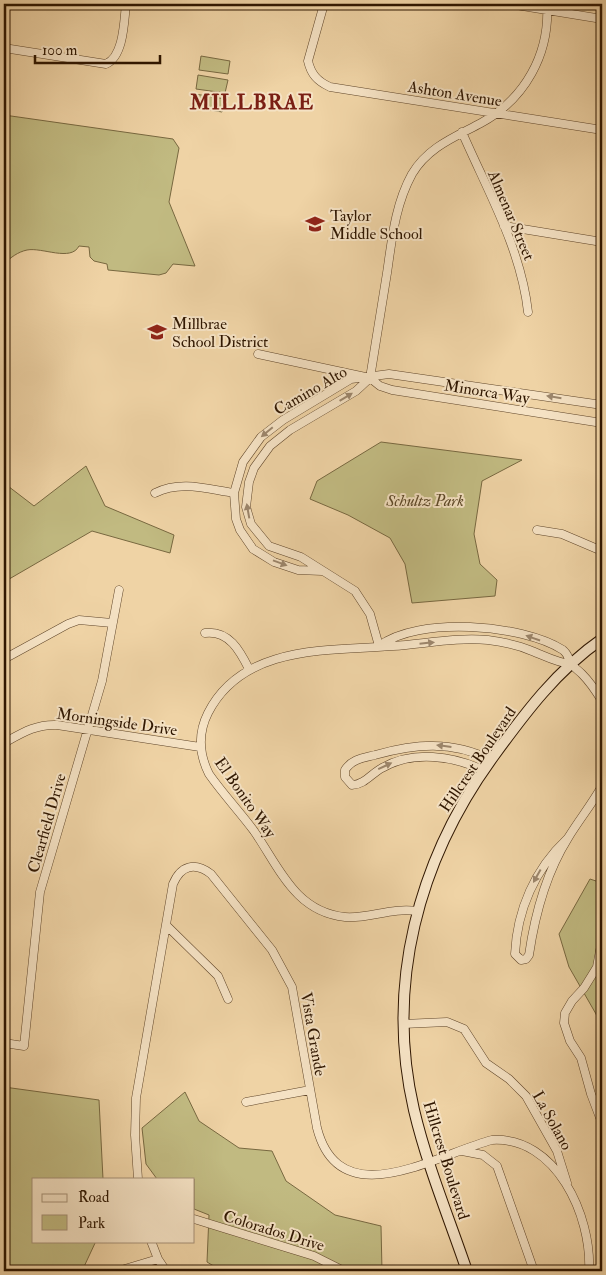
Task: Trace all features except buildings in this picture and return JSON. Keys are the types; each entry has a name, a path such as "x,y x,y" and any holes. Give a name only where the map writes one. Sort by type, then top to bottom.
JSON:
{"street":[{"path":"4,48 106,64 112,61 118,52 126,4"},
{"name":"Ashton Avenue","path":"324,4 309,53 310,69 321,83 330,87 602,130"},
{"path":"510,4 547,7 602,19"},
{"path":"370,378 400,201 414,171 424,159 448,139 497,113 512,102 534,72 545,40 547,7"},
{"name":"Almenar Street","path":"462,132 504,226 523,279 528,312"},
{"path":"504,226 602,242"},
{"name":"Minorca Way","path":"258,354 370,378 389,374 602,405"},
{"name":"Minorca Way","path":"370,378 380,386 392,390 602,423"},
{"name":"Camino Alto","path":"322,571 298,570 274,562 253,549 243,535 236,519 234,493 243,462 261,437 271,428 351,379 370,378"},
{"name":"Camino Alto","path":"370,378 356,391 279,438 262,456 249,482 246,507 256,533 269,546 301,558 346,584 363,601 375,627 379,646"},
{"path":"155,493 164,488 184,485 234,493"},
{"path":"537,530 577,539 602,551"},
{"name":"Clearfield Drive","path":"4,1043 24,1046 40,892 102,681 118,590"},
{"path":"4,659 68,624 79,620 112,623"},
{"name":"El Bonito Way","path":"379,646 392,637 424,630 469,626 488,627 521,634 549,644 566,653 571,664 588,680 602,701"},
{"path":"205,633 220,633 228,638 241,652 250,670"},
{"name":"Hillcrest Boulevard","path":"467,1271 429,1161 408,1082 403,1024 406,967 417,911 444,838 483,770 541,693 571,664 602,639"},
{"name":"El Bonito Way","path":"417,911 398,910 345,917 318,910 299,897 284,879 247,821 209,774 200,747 206,716 214,702 236,678 282,656 379,646 487,640 518,646 557,662 571,664"},
{"name":"Morningside Drive","path":"4,743 30,728 43,724 88,729 200,747"},
{"path":"483,770 462,761 430,757 404,760 384,766 358,785 352,785 345,777 345,770 354,760 415,745 456,747 491,760"},
{"path":"567,839 547,859 529,891 515,944 515,954 521,960 526,959 529,955 541,896 567,839 602,786"},
{"path":"596,797 602,803"},
{"name":"Vista Grande","path":"138,1178 134,1117 136,1098 173,884 177,874 185,868 194,866 203,868 211,874 272,950 286,974 296,1001 320,1142 334,1162 354,1173 376,1176 460,1151 483,1155 497,1166 534,1271"},
{"path":"602,905 602,940 597,967 565,1013 564,1023 570,1041 581,1058 591,1094 602,1123"},
{"path":"166,925 218,976 228,999"},
{"name":"La Solano","path":"403,1024 447,1022 464,1029 486,1063 509,1079 526,1096 557,1151 569,1190"},
{"path":"246,1102 310,1090"},
{"path":"460,1151 492,1140 504,1139 526,1145 545,1158 569,1190 588,1245 589,1271"},
{"path":"136,1165 145,1178"},
{"name":"Colorados Drive","path":"195,1219 314,1256 344,1271"},
{"path":"151,1242 158,1259 166,1271"},
{"path":"118,1271 158,1259"}],"green space":[{"path":"201,56 230,61 228,74 199,70"},
{"path":"198,75 228,80 225,93 196,89"},
{"path":"195,94 225,99 222,112 193,107"},
{"path":"4,115 173,139 179,148 169,202 195,266 173,264 166,273 159,275 108,270 107,264 94,261 90,257 89,247 79,246 75,251 63,254 27,250 15,255 4,264"},
{"name":"Schultz Park","path":"381,442 522,460 482,481 474,534 480,564 497,580 495,596 412,603 405,564 390,538 348,515 310,499 317,481"},
{"path":"86,466 105,506 174,535 170,553 92,531 4,582 4,483 34,506"},
{"path":"590,879 602,883 602,1032 596,1014 569,967 559,934"},
{"path":"4,1087 99,1100 103,1178 32,1178 32,1242 96,1242 82,1271 4,1271"},
{"path":"185,1092 199,1121 239,1148 272,1151 286,1181 335,1215 381,1226 382,1271 222,1271 207,1262 209,1215 195,1209 195,1178 156,1178 146,1164 142,1128"}],"place":[{"name":"Taylor Middle School","path":"315,224"},
{"name":"Millbrae School District","path":"157,332"}],"district":[{"name":"MILLBRAE","path":"252,102"}]}
